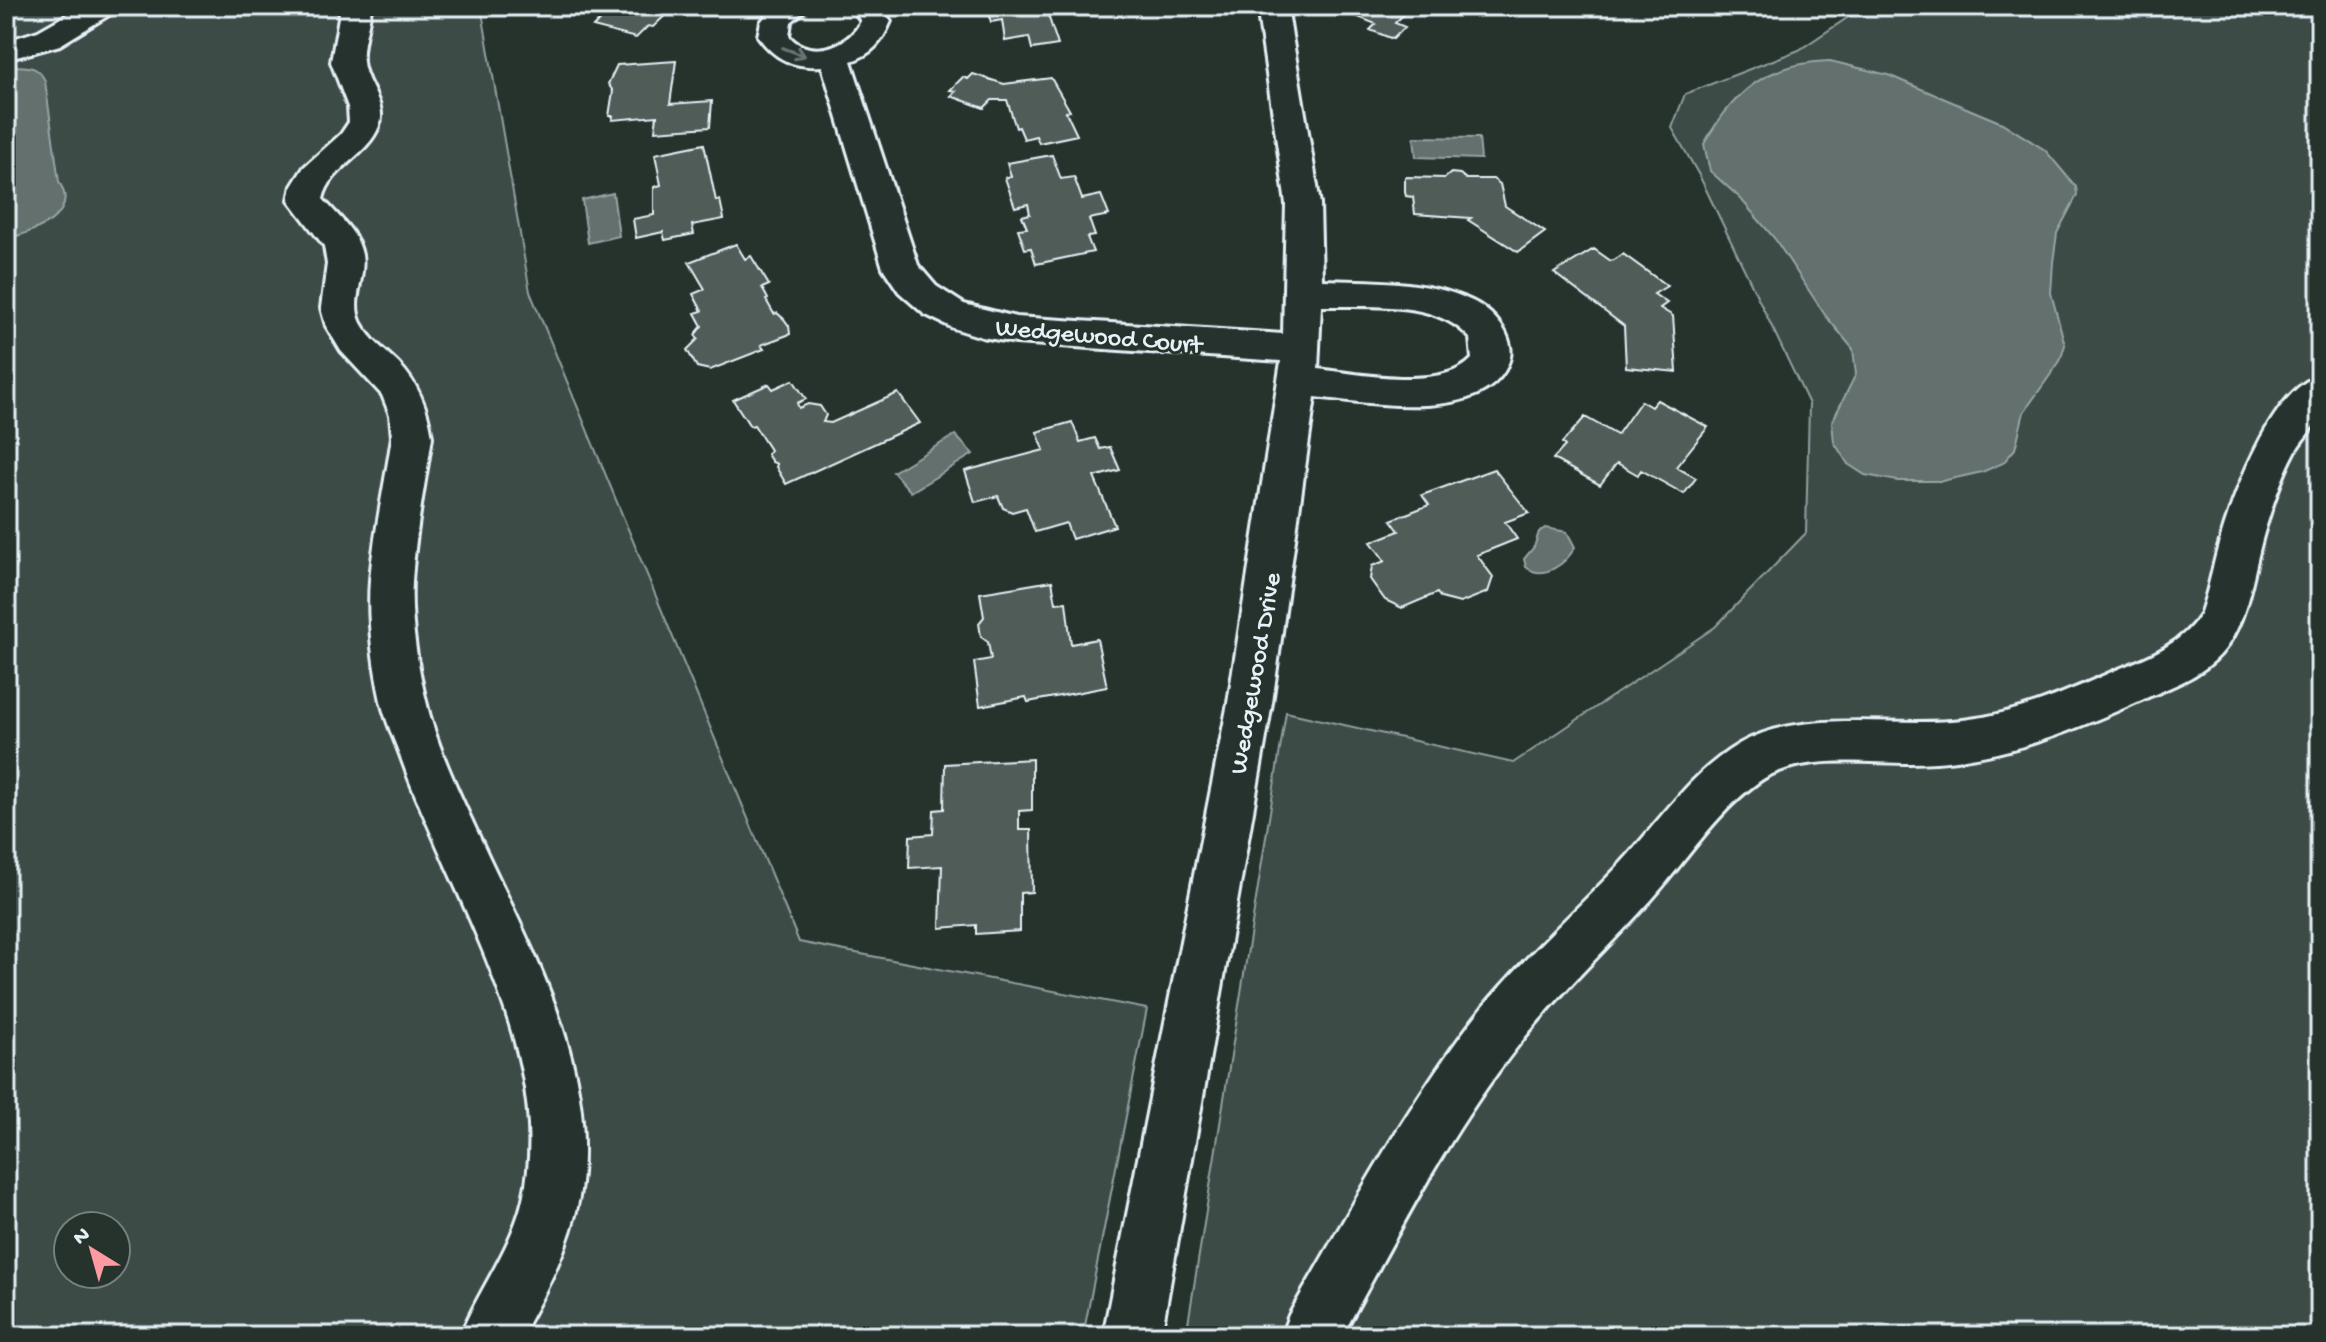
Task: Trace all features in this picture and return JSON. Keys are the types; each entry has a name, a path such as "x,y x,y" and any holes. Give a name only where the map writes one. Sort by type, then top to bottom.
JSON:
{"street":[{"path":"6,51 49,38 103,6"},
{"path":"356,6 347,60 365,110 365,123 315,174 307,187 306,200 341,242 345,258 337,305 343,326 404,395 411,417 412,437 391,582 394,640 404,703 440,801 527,998 546,1057 556,1137 551,1198 530,1263 489,1336"},
{"path":"795,6 778,18 773,28 774,38 793,54 810,58 834,56 858,47 874,30 876,21 865,6"},
{"name":"Wedgewood Drive","path":"1132,1336 1250,703 1299,365 1304,292 1303,204 1272,6"},
{"name":"Wedgewood Court","path":"834,56 901,268 920,292 943,310 974,323 1299,365 1423,392 1447,391 1482,375 1492,357 1492,348 1484,330 1469,315 1449,305 1304,292"},
{"path":"1310,1336 1427,1130 1485,1046 1549,969 1628,891 1729,778 1750,761 1774,751 1818,746 1962,740 2035,727 2191,655 2213,635 2226,606 2239,546 2286,432 2320,389"}],"shaded area":[{"path":"6,6 481,6 530,292 799,942 1147,1009 1083,1336 6,1336"},
{"path":"1865,6 2320,6 2320,1336 1186,1336 1286,712 1513,763 1715,627 1806,533 1809,404 1700,177 1672,128 1685,94 1799,50"},
{"path":"1830,61 1888,75 2002,123 2045,150 2076,187 2077,195 2057,233 2053,262 2051,293 2065,345 2060,361 2024,412 2015,449 2003,463 1982,472 1942,481 1898,481 1865,475 1848,464 1834,442 1832,422 1856,374 1853,349 1825,315 1775,239 1740,198 1710,171 1704,144 1740,95 1770,74 1788,67"},
{"path":"6,68 36,69 45,81 64,204 51,221 6,239"},
{"path":"1414,137 1479,138 1481,159 1416,157"},
{"path":"613,193 619,236 588,243 582,200"},
{"path":"955,435 973,454 911,492 893,472"},
{"path":"1545,528 1567,532 1575,547 1554,569 1533,571 1526,567 1524,559 1534,547 1539,532"}],"building":[{"path":"613,6 675,6 636,38 593,27"},
{"path":"969,6 1051,6 1054,15 1048,15 1058,45 1032,49 1029,37 1005,41 1002,20 991,22 988,12 971,14"},
{"path":"1356,6 1388,6 1386,8 1403,15 1395,23 1405,27 1393,39 1370,30 1376,24 1348,13"},
{"path":"676,61 670,104 712,101 710,127 655,131 657,116 612,120 613,116 609,116 613,91 608,84 617,65"},
{"path":"973,74 1004,84 1051,78 1070,111 1066,112 1077,135 1039,143 1036,136 1024,139 1019,127 1016,128 1007,100 992,100 984,108 951,96 956,91 950,90 963,77 968,79"},
{"path":"704,144 716,201 720,200 724,219 692,225 694,234 665,240 663,232 636,238 633,219 654,215 654,187 661,185 655,154"},
{"path":"1052,155 1061,179 1074,177 1082,199 1101,195 1109,215 1089,219 1095,236 1087,237 1093,252 1036,264 1031,248 1025,249 1018,229 1027,228 1022,216 1030,214 1028,204 1015,207 1005,178 1011,176 1007,163"},
{"path":"1451,173 1460,174 1466,179 1493,179 1500,184 1505,206 1545,232 1518,252 1468,220 1471,218 1415,214 1413,197 1406,196 1405,177 1445,178"},
{"path":"736,244 745,259 751,256 769,285 762,288 766,300 774,314 777,313 789,326 790,334 761,345 764,349 710,370 697,367 687,350 698,339 695,335 702,326 695,313 702,311 693,294 705,289 689,262"},
{"path":"1594,249 1611,261 1623,254 1667,286 1654,294 1667,303 1660,308 1673,316 1677,372 1626,367 1624,326 1554,273"},
{"path":"793,380 806,399 797,403 799,408 808,404 820,406 826,415 823,422 831,423 898,393 920,423 786,484 777,464 767,454 770,450 733,400 769,384 773,389"},
{"path":"1657,400 1708,427 1676,467 1696,478 1684,494 1641,470 1638,475 1617,463 1600,485 1553,459 1565,446 1562,443 1585,417 1617,435 1641,401 1651,407"},
{"path":"1072,422 1080,442 1095,438 1100,449 1110,447 1120,470 1094,477 1115,526 1072,539 1066,523 1035,532 1026,508 1012,512 1003,508 998,496 975,502 965,471 1044,450 1037,432"},
{"path":"1494,469 1529,513 1505,522 1517,539 1477,555 1493,577 1488,592 1460,603 1441,598 1437,593 1402,608 1385,600 1370,579 1372,566 1385,561 1371,542 1399,531 1391,520 1429,505 1422,495"},
{"path":"1052,581 1056,603 1066,602 1071,644 1097,639 1107,687 1028,702 1026,697 980,706 974,662 991,659 988,642 981,637 979,623 984,617 980,593"},
{"path":"1032,759 1032,810 1019,811 1019,830 1031,830 1032,892 1020,893 1020,931 976,934 976,925 940,928 942,866 909,868 910,836 933,834 934,810 944,809 945,764"}]}
